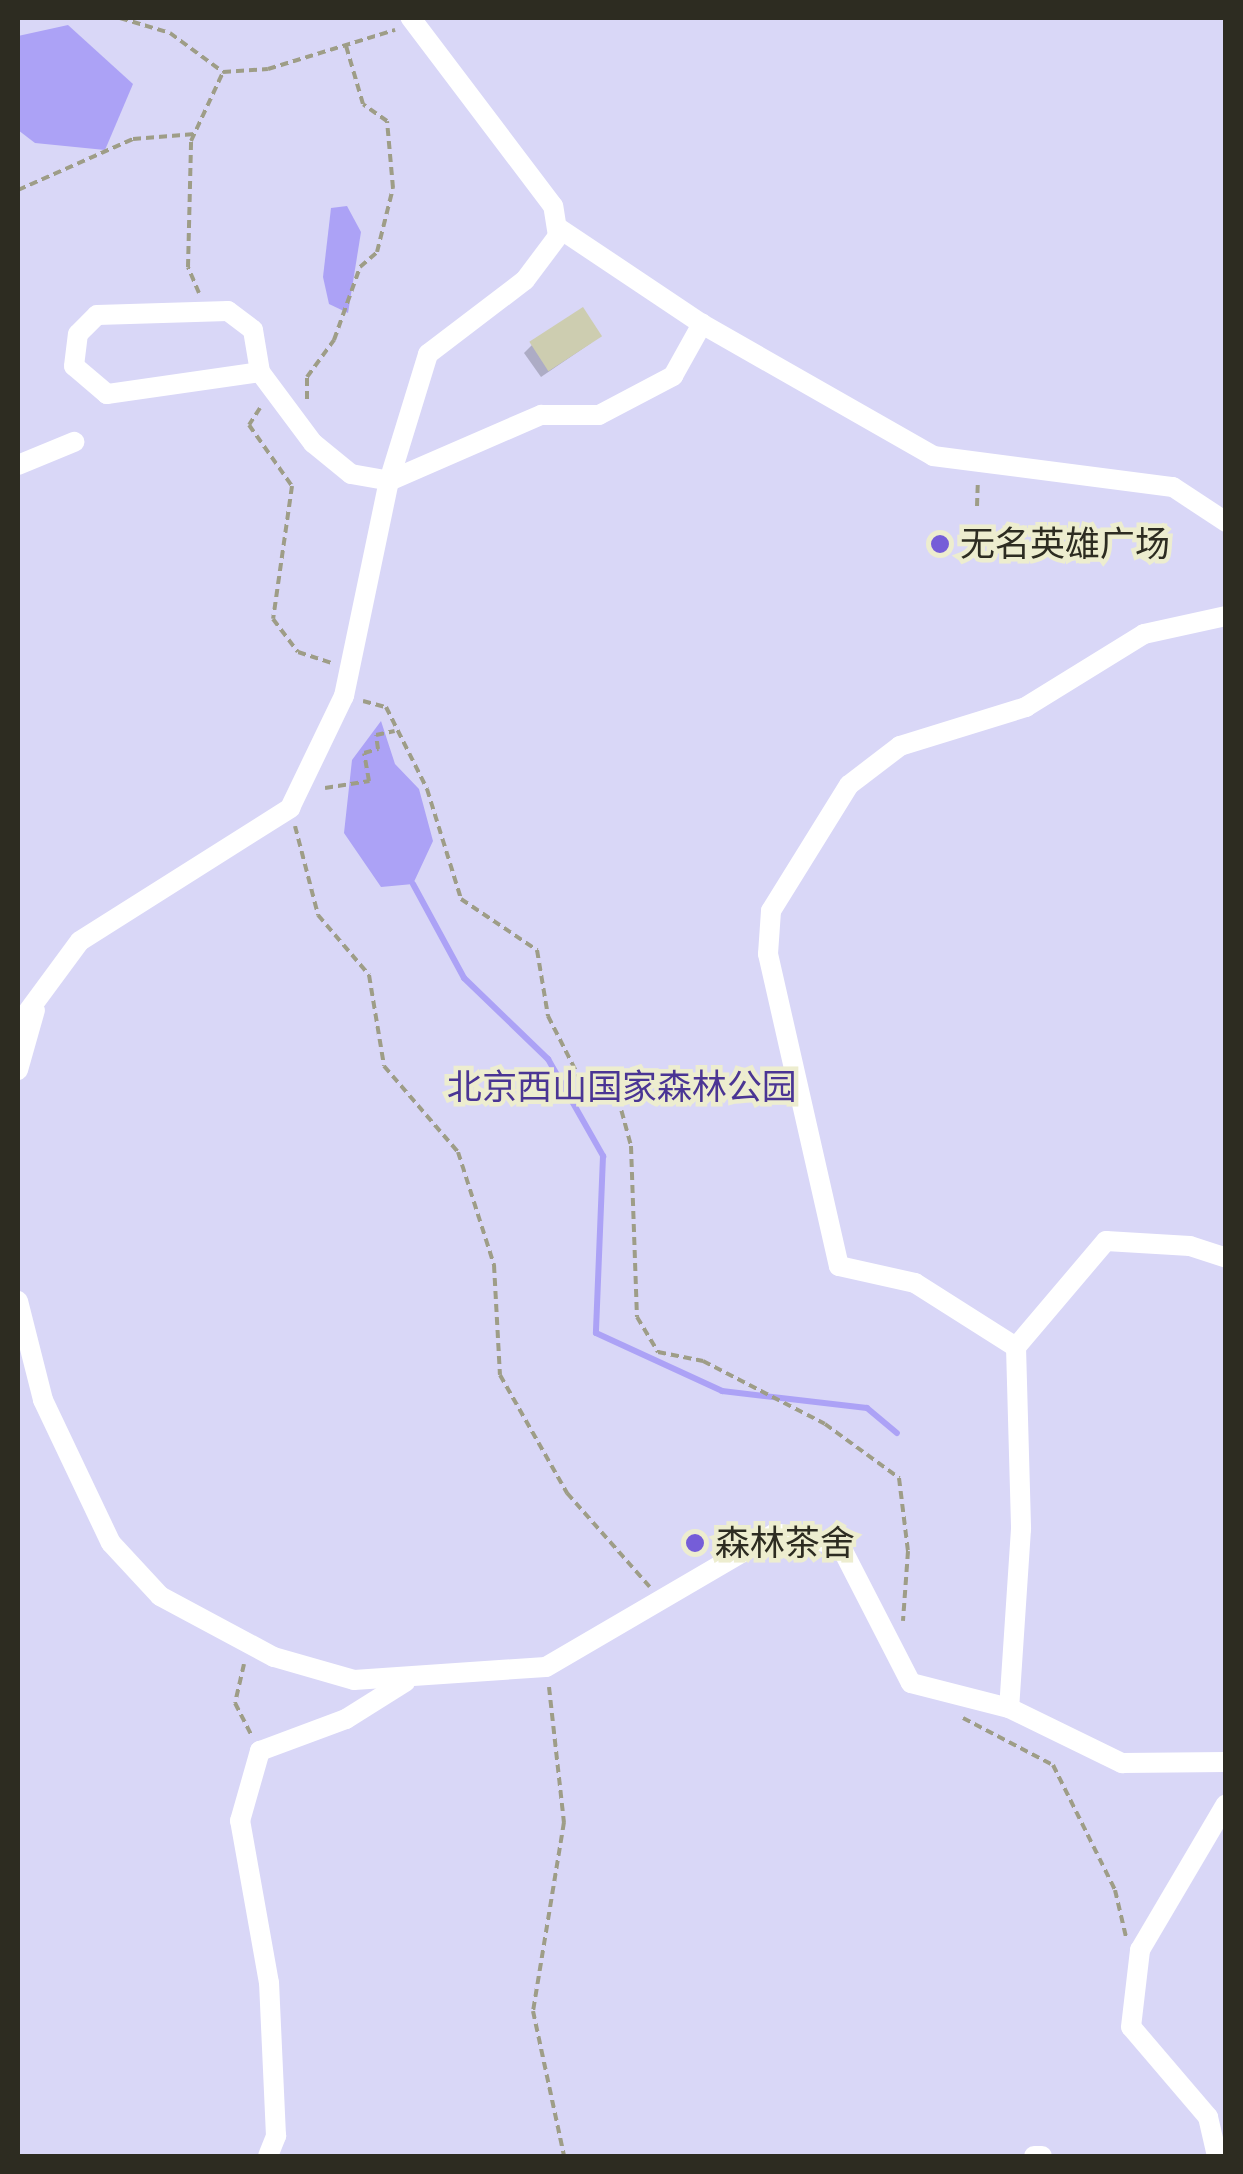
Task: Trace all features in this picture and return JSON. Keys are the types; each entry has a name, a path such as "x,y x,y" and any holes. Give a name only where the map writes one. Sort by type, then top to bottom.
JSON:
{"street":[{"path":"18,1025 80,941 290,808 344,696 389,480 428,354 524,280 557,227 553,206 412,18"},
{"path":"557,227 702,324 934,456 1173,487 1226,522"},
{"path":"266,380 107,394 74,366 78,334 97,315 228,311 253,330 266,380 297,421 352,474 389,480 542,415 599,415 621,405 673,376 702,324"},
{"path":"18,465 74,442"},
{"path":"1016,1347 915,1283 839,1266 768,954 772,912 848,785 900,746 1026,707 1144,634 1226,616"},
{"path":"18,1070 39,997"},
{"path":"1009,1708 1022,1529 1016,1347 1106,1241 1190,1246 1226,1258"},
{"path":"18,1301 43,1400 111,1543 160,1596 220,1630 354,1680 405,1682 546,1667 775,1533 840,1546 910,1683 1009,1708 1122,1763 1226,1762"},
{"path":"268,2156 276,2136 269,1983 240,1821 260,1751 346,1719 405,1682"},
{"path":"1217,2156 1208,2117 1131,2027 1140,1950 1226,1804"},
{"path":"1034,2156 1042,2156"}],"path":[{"path":"120,18 170,33 222,72 268,70 346,46 412,18"},
{"path":"297,421 307,378 334,340 360,267 376,252 393,188 387,121 363,104 346,46"},
{"path":"206,311 188,267 195,134 222,72"},
{"path":"18,190 133,139 195,134"},
{"path":"266,380 249,425 292,486 273,619 298,652 350,670"},
{"path":"977,506 980,462"},
{"path":"344,696 386,708 428,789 461,899 538,950 548,1016 583,1085 618,1098 631,1146 636,1317 658,1352 704,1361 770,1400 825,1424 899,1478 908,1551 900,1659"},
{"path":"325,788 370,781 364,752 378,749 376,735 395,731"},
{"path":"290,808 318,916 369,975 384,1066 458,1152 494,1265 500,1375 567,1493 660,1598"},
{"path":"220,1630 245,1666 234,1703 260,1751"},
{"path":"546,1667 564,1822 533,2011 564,2156"},
{"path":"950,1714 1053,1765 1115,1890 1127,1948"}],"green space":[{"name":"北京西山国家森林公园","path":"18,18 1225,18 1225,2156 18,2156"}],"shaded area":[{"path":"68,25 133,84 105,150 35,143 18,130 18,36"},
{"path":"347,206 361,232 348,313 329,304 323,277 331,208"},
{"path":"381,721 395,764 419,789 433,841 413,884 381,887 344,833 352,760"}],"building":[{"path":"583,307 602,336 548,371 529,342"}],"waterway":[{"path":"413,884 464,978 548,1059 603,1156 596,1333 722,1391 867,1408 897,1433"}],"place":[{"name":"无名英雄广场","path":"940,544"},
{"name":"森林茶舍","path":"695,1543"}]}
